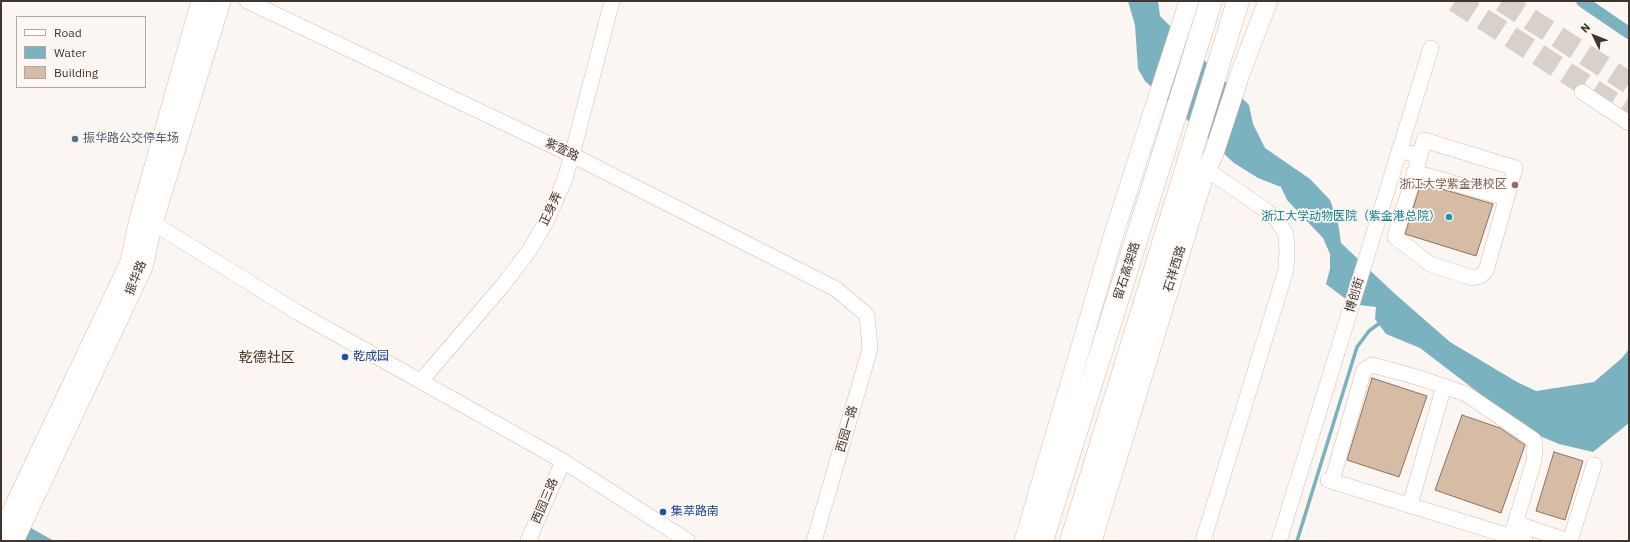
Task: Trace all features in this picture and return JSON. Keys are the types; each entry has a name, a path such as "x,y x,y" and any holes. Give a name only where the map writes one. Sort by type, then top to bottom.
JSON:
{"highway":[{"name":"留石高架路","path":"1042,541 1200,41 1211,1"},
{"path":"1071,541 1238,1"}],"main road":[{"name":"振华路","path":"146,221 201,1"},
{"name":"振华路","path":"14,541 26,497 130,262 146,221 221,1"},
{"path":"1024,541 1115,230 1189,1"},
{"name":"石祥西路","path":"1092,541 1210,163 1240,74 1268,1"},
{"name":"振华路","path":"1,534 26,497"}],"street":[{"name":"紫萱路","path":"247,1 572,155 836,289 868,315"},
{"name":"正身弄","path":"422,382 503,285 529,251 549,216 564,181 572,155 612,1"},
{"name":"博创街","path":"1279,541 1431,48"},
{"path":"1582,92 1629,123"},
{"path":"1424,140 1515,168 1486,271 1480,276 1473,278 1430,264 1395,237 1414,172 1424,140"},
{"path":"1399,150 1420,156"},
{"path":"1203,541 1286,270 1287,251 1286,234 1277,220 1210,163"},
{"path":"1414,172 1506,198"},
{"path":"146,221 297,312 563,460 688,541"},
{"name":"西园一路","path":"814,541 870,349 868,315"},
{"path":"1517,534 1534,461 1534,440 1466,394 1385,367 1372,365 1364,370 1330,480 1410,505 1517,534 1570,541 1594,465"},
{"path":"1410,505 1444,386"},
{"name":"西园三路","path":"528,541 563,460"}],"water":[{"path":"1128,1 1158,1 1160,16 1249,105 1253,124 1265,148 1310,179 1330,200 1338,222 1341,243 1394,293 1450,342 1517,382 1536,391 1594,382 1622,358 1629,349 1629,423 1593,452 1559,444 1530,432 1420,348 1386,334 1375,319 1376,307 1358,305 1343,297 1326,284 1330,269 1330,254 1323,238 1287,200 1281,187 1258,178 1234,163 1145,81 1138,69 1135,25"},
{"path":"1,511 54,541 1,541"}],"building":[{"name":"浙江大学动物医院（紫金港总院）","path":"1421,183 1493,204 1476,256 1405,234"},
{"path":"1372,378 1427,396 1399,477 1347,460"},
{"path":"1462,415 1500,428 1525,445 1501,513 1435,490"},
{"path":"1554,452 1583,461 1565,520 1536,511"}],"waterway":[{"path":"1582,1 1629,33"},
{"path":"1297,541 1357,347 1369,331 1381,322"}],"tunnel":[{"path":"1455,1 1629,113"},
{"path":"1502,1 1629,83"}],"place":[{"name":"振华路公交停车场","path":"75,139"},
{"name":"浙江大学紫金港校区","path":"1515,185"},
{"name":"浙江大学动物医院（紫金港总院）","path":"1449,217"},
{"name":"乾成园","path":"345,357"},
{"name":"集萃路南","path":"663,512"}],"district":[{"name":"乾德社区","path":"267,358"}]}
